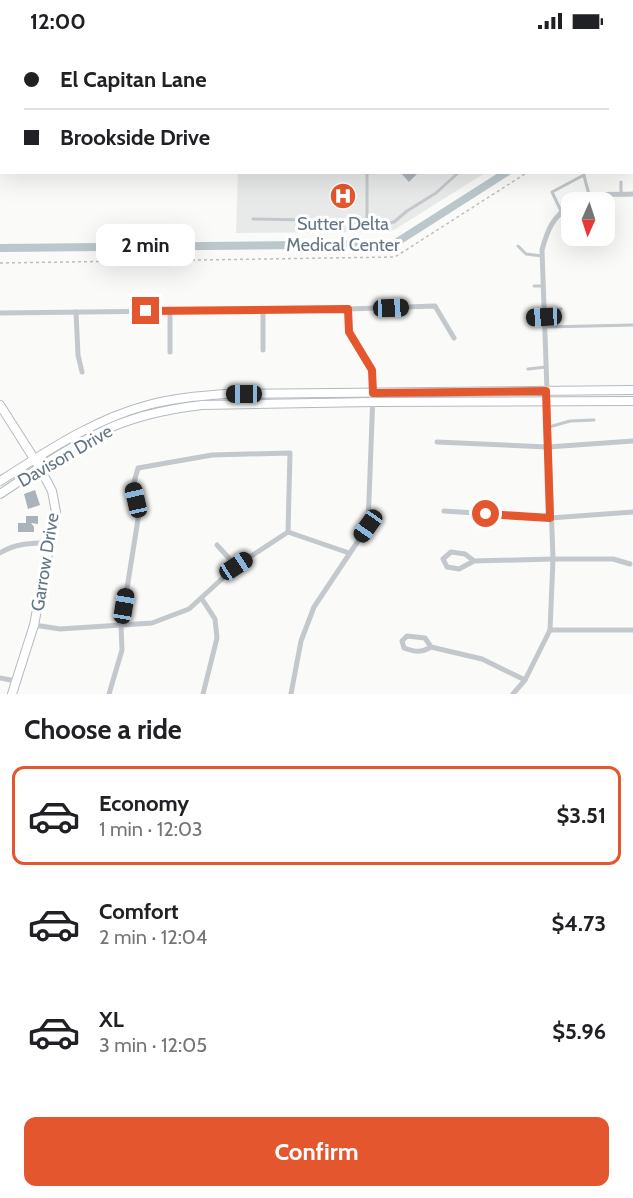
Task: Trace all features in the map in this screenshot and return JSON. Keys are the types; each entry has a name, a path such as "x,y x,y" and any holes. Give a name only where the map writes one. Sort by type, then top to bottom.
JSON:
{"main road":[{"name":"Davison Drive","path":"0,481 101,422 148,405 181,399 226,394 633,390"},
{"name":"Davison Drive","path":"0,494 100,432 154,413 183,407 373,402 633,401"},
{"name":"Garrow Drive","path":"0,405 40,468 52,491 56,512 34,625 12,694"}],"street":[{"path":"615,196 633,195"},
{"path":"513,694 525,680 550,630 553,559 542,256 547,229 561,211"},
{"path":"0,313 435,306 454,338"},
{"path":"291,694 301,641 314,607 368,526 373,402 372,370 349,332 348,309"},
{"path":"262,350 263,310"},
{"path":"170,311 170,352"},
{"path":"76,312 78,355 82,372"},
{"path":"437,442 548,447 633,441"},
{"path":"109,694 122,650 121,626 140,513 133,486 138,468 212,455 290,453 288,532"},
{"path":"444,511 550,518 633,512"},
{"path":"288,532 349,553"},
{"path":"34,625 60,629 152,623 189,609 236,566 288,532"},
{"path":"0,553 8,548 28,543 50,543"},
{"path":"217,545 236,566"},
{"path":"474,561 465,554 451,552 444,559 447,567 459,569 474,561 613,559 630,564"},
{"path":"202,599 215,619 217,638 203,694"},
{"path":"550,630 633,630"},
{"path":"431,647 425,638 417,636 407,636 402,641 404,648 412,651 422,652 431,647 482,659 525,680"},
{"path":"0,678 16,681"}],"lane":[{"path":"367,174 367,221"},
{"path":"253,219 367,221 381,224 394,222 436,193 457,174"},
{"path":"561,211 552,192 583,174 589,192"},
{"path":"621,182 621,195"},
{"path":"518,246 526,254 542,256"},
{"path":"534,286 543,286"},
{"path":"544,310 561,309"},
{"path":"528,317 544,317"},
{"path":"544,327 632,325"},
{"path":"528,369 546,367"},
{"path":"548,428 570,421 594,420"}],"path":[{"path":"0,263 395,257 525,174"}],"shaded area":[{"name":"Sutter Delta Medical Center","path":"238,174 483,174 394,230 236,233"}],"building":[{"path":"402,174 417,174 409,182"},
{"path":"35,490 40,505 28,509 24,494"},
{"path":"26,516 38,516 38,524 31,523 34,532 18,532 18,523 26,523"}],"waterway":[{"path":"0,248 394,244 504,174"}],"place":[{"name":"Sutter Delta Medical Center","path":"343,196"}],"route":[{"path":"146,311 348,309 349,332 372,370 373,393 546,391 550,518 486,514"}]}
